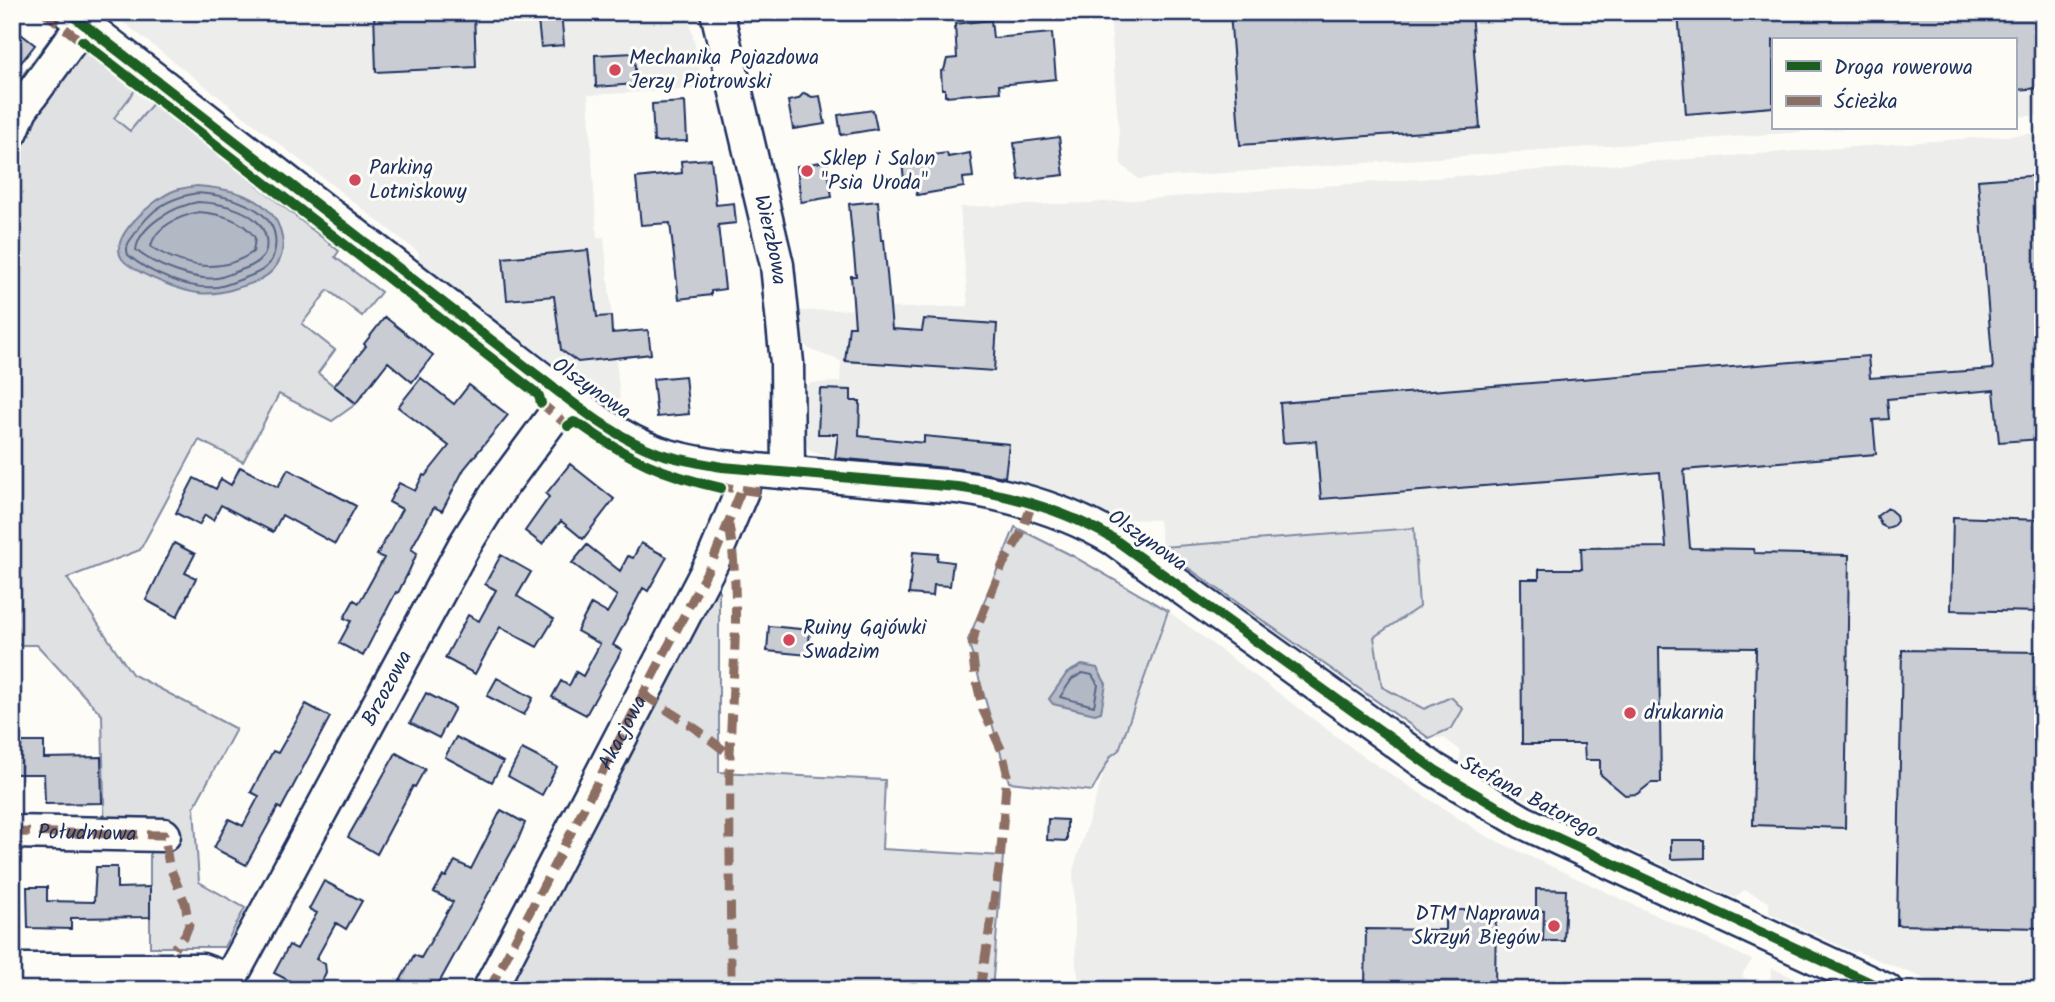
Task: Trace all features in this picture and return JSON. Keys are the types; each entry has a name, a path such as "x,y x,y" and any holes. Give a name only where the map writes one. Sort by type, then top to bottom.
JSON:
{"street":[{"name":"Wierzbowa","path":"717,12 777,265 787,363 788,471"},
{"name":"Olszynowa","path":"75,18 567,398 601,423 657,453 688,461 747,469 996,492 1033,502 1097,529 1183,589"},
{"path":"12,131 21,109 75,18"},
{"name":"Brzozowa","path":"226,985 464,546 499,490 567,398"},
{"name":"Akacjowa","path":"489,990 713,560 742,491 747,469"},
{"name":"Stefana Batorego","path":"1183,589 1435,770 1523,822 1886,990"},
{"name":"Południowa","path":"12,832 164,835"},
{"path":"12,970 202,970 226,985"}],"shaded area":[{"path":"110,12 688,12 704,89 588,95 597,238 604,237 620,398 613,411 592,399 530,347 525,346 418,264 419,253"},
{"path":"1110,12 2043,12 2043,115 2016,117 2016,38 1772,38 1772,130 1829,130 1138,179 1121,164"},
{"path":"58,28 136,89 114,118 130,131 154,102 339,251 335,257 381,292 362,316 328,290 302,324 335,350 318,373 356,404 332,421 279,394 243,462 199,440 140,550 67,578 132,674 236,729 194,807 199,882 245,908 224,947 150,947 150,844 105,844 102,715 37,645 12,645 12,89"},
{"path":"136,89 154,102 130,131 113,118"},
{"path":"2043,133 2043,990 1953,990 1856,951 1855,953 1769,913 1769,902 1744,890 1735,898 1586,829 1584,832 1459,762 1461,751 1444,738 1429,738 1184,565 1162,547 1159,520 1123,519 1018,479 835,459 810,451 802,438 801,391 811,383 840,382 841,361 813,351 800,342 796,311 968,306 960,207 1091,203"},
{"path":"1015,527 1071,555 1168,611 1119,750 1111,756 1092,791 1009,782 968,640"},
{"path":"1414,528 1419,607 1374,637 1382,687 1424,709 1451,697 1463,709 1452,728 1429,738 1162,547"},
{"path":"719,562 719,772 885,780 882,849 1003,856 992,990 502,990"},
{"path":"1168,611 1360,754 1484,835 1752,960 1743,977 1769,988 1772,968 1820,990 1081,990 1076,965 1073,870 1112,747"},
{"path":"12,986 77,986 77,990 12,990"}],"water":[{"path":"197,186 243,195 259,203 272,215 280,230 283,247 278,263 270,273 253,283 230,290 198,293 179,289 148,276 130,267 122,259 119,250 121,240 134,220 171,192"},
{"path":"1082,665 1097,668 1106,684 1101,712 1095,714 1053,704 1049,699 1067,673"}],"building":[{"path":"374,12 474,12 476,67 376,72"},
{"path":"537,12 561,12 564,45 541,47"},
{"path":"1230,12 1471,12 1480,128 1240,145"},
{"path":"1678,12 2043,12 2043,88 2016,90 2016,38 1772,38 1772,107 1686,114"},
{"path":"991,20 993,38 1052,33 1056,79 999,85 1000,92 945,96 941,71 944,70 947,59 957,58 955,24"},
{"path":"12,27 35,45 12,74"},
{"name":"Mechanika Pojazdowa Jerzy Piotrowski","path":"634,53 636,84 596,87 595,55"},
{"path":"804,93 812,97 820,96 825,124 793,129 788,101 798,99"},
{"path":"685,102 687,141 654,142 652,104"},
{"path":"873,110 877,129 841,135 838,115"},
{"path":"1059,137 1064,175 1019,180 1014,143"},
{"path":"947,153 948,157 970,153 973,177 963,178 964,187 917,195 915,185 905,187 902,163 924,160 923,156"},
{"path":"711,159 716,205 734,203 736,223 718,225 725,289 711,291 711,295 679,299 670,223 641,225 636,178 682,173 681,161"},
{"path":"827,161 832,197 801,202 797,166"},
{"path":"2043,175 2043,439 1999,442 1994,390 1887,399 1889,419 1873,420 1876,454 1684,470 1690,548 1753,549 1754,553 1849,555 1845,828 1753,825 1756,648 1659,647 1661,783 1651,783 1637,794 1625,795 1600,774 1600,760 1585,760 1584,744 1522,744 1521,579 1539,579 1539,569 1582,569 1581,548 1666,547 1660,472 1321,499 1316,441 1283,443 1280,403 1868,356 1870,378 1993,369 1978,180"},
{"path":"878,201 892,329 922,331 924,319 997,324 994,371 845,361 849,326 855,326 851,276 856,276 849,204"},
{"path":"588,250 597,317 611,316 612,333 648,330 651,354 578,362 561,350 554,296 507,300 503,258"},
{"path":"385,317 433,355 412,382 388,362 356,403 334,386"},
{"path":"685,376 689,414 657,417 653,379"},
{"path":"421,378 454,404 469,385 508,415 464,469 442,511 434,507 411,549 417,553 409,571 363,656 339,643 351,621 344,618 354,600 359,603 384,558 377,555 402,509 389,502 399,483 415,491 423,475 425,476 449,446 398,407"},
{"path":"820,389 851,390 851,401 860,401 859,436 924,443 924,436 1009,444 1005,477 959,469 835,458 838,434 818,434"},
{"path":"570,464 614,499 583,539 561,521 542,544 525,531 549,497 546,494"},
{"path":"240,467 278,487 288,469 356,506 335,544 282,515 273,532 221,505 213,520 205,515 199,525 176,513 194,478 216,489 221,479 231,485"},
{"path":"1888,508 1896,515 1897,521 1887,528 1881,525 1877,516"},
{"path":"1953,517 2043,520 2043,612 1951,610"},
{"path":"174,543 195,554 185,573 196,578 177,617 146,600"},
{"path":"641,543 667,557 648,591 643,588 613,645 622,650 586,715 552,697 561,681 569,686 576,672 583,676 600,644 577,631 591,604 607,613 617,596 572,563 587,545 620,571 628,556 633,558"},
{"path":"913,552 938,554 937,560 953,562 950,586 934,585 933,596 909,594"},
{"path":"501,555 531,572 517,596 554,619 537,647 500,627 475,674 445,658 468,615 479,621 496,590 485,584"},
{"name":"Ruiny Gajówki Swadzim","path":"769,626 810,630 808,655 767,651"},
{"path":"1902,650 2043,652 2043,928 1897,925"},
{"path":"497,678 533,698 524,715 487,696"},
{"path":"426,693 455,708 439,738 410,723"},
{"path":"306,704 330,717 281,809 278,807 246,865 214,848 229,819 243,826 259,796 251,792 273,751 278,753"},
{"path":"456,737 503,762 492,782 445,757"},
{"path":"12,742 44,742 44,758 101,757 102,803 45,804 44,774 12,774"},
{"path":"522,749 557,767 542,795 508,776"},
{"path":"396,753 425,769 377,854 348,837"},
{"path":"501,810 525,823 518,840 435,990 411,990 399,983 414,955 421,958 453,902 434,892 455,861 471,869"},
{"path":"1048,819 1067,820 1067,841 1047,840"},
{"path":"1671,840 1704,840 1704,858 1671,859"},
{"path":"96,867 117,867 117,888 150,887 150,917 71,918 71,929 28,928 27,887 47,887 47,901 94,902"},
{"path":"324,881 362,901 346,929 336,923 316,959 325,964 326,972 322,981 315,982 311,990 289,990 292,982 274,973 289,945 297,949 317,913 309,909"},
{"name":"DTM Naprawa Skrzyń Biegów","path":"1536,889 1566,890 1564,941 1543,941 1544,911 1536,910"},
{"path":"1445,910 1496,910 1495,990 1365,990 1366,929 1445,930"}],"marked path":[{"path":"44,12 85,44"},
{"path":"540,399 541,403 568,426 573,423"},
{"path":"715,486 760,492"},
{"path":"489,990 713,560 743,486"},
{"path":"980,990 1000,862 1007,772 1002,751 983,710 972,647 975,632 1003,564 1019,538 1033,502"},
{"path":"729,525 736,611 730,754 731,990"},
{"path":"643,694 730,755"},
{"path":"12,832 164,835 169,865 185,903 189,925 185,935 174,948"}],"cycle path":[{"path":"68,12 560,393 624,437 658,453 698,463 957,487 1018,499 1077,520 1114,539 1435,770 1523,822 1886,990"},
{"path":"82,41 535,392 541,403"},
{"path":"568,426 574,422 647,464 721,488"}],"place":[{"name":"Mechanika Pojazdowa Jerzy Piotrowski","path":"615,70"},
{"name":"Sklep i Salon \"Psia Uroda\"","path":"807,171"},
{"name":"Parking Lotniskowy","path":"355,180"},
{"name":"Ruiny Gajówki Swadzim","path":"789,640"},
{"name":"drukarnia","path":"1630,713"},
{"name":"DTM Naprawa Skrzyń Biegów","path":"1554,926"}]}
